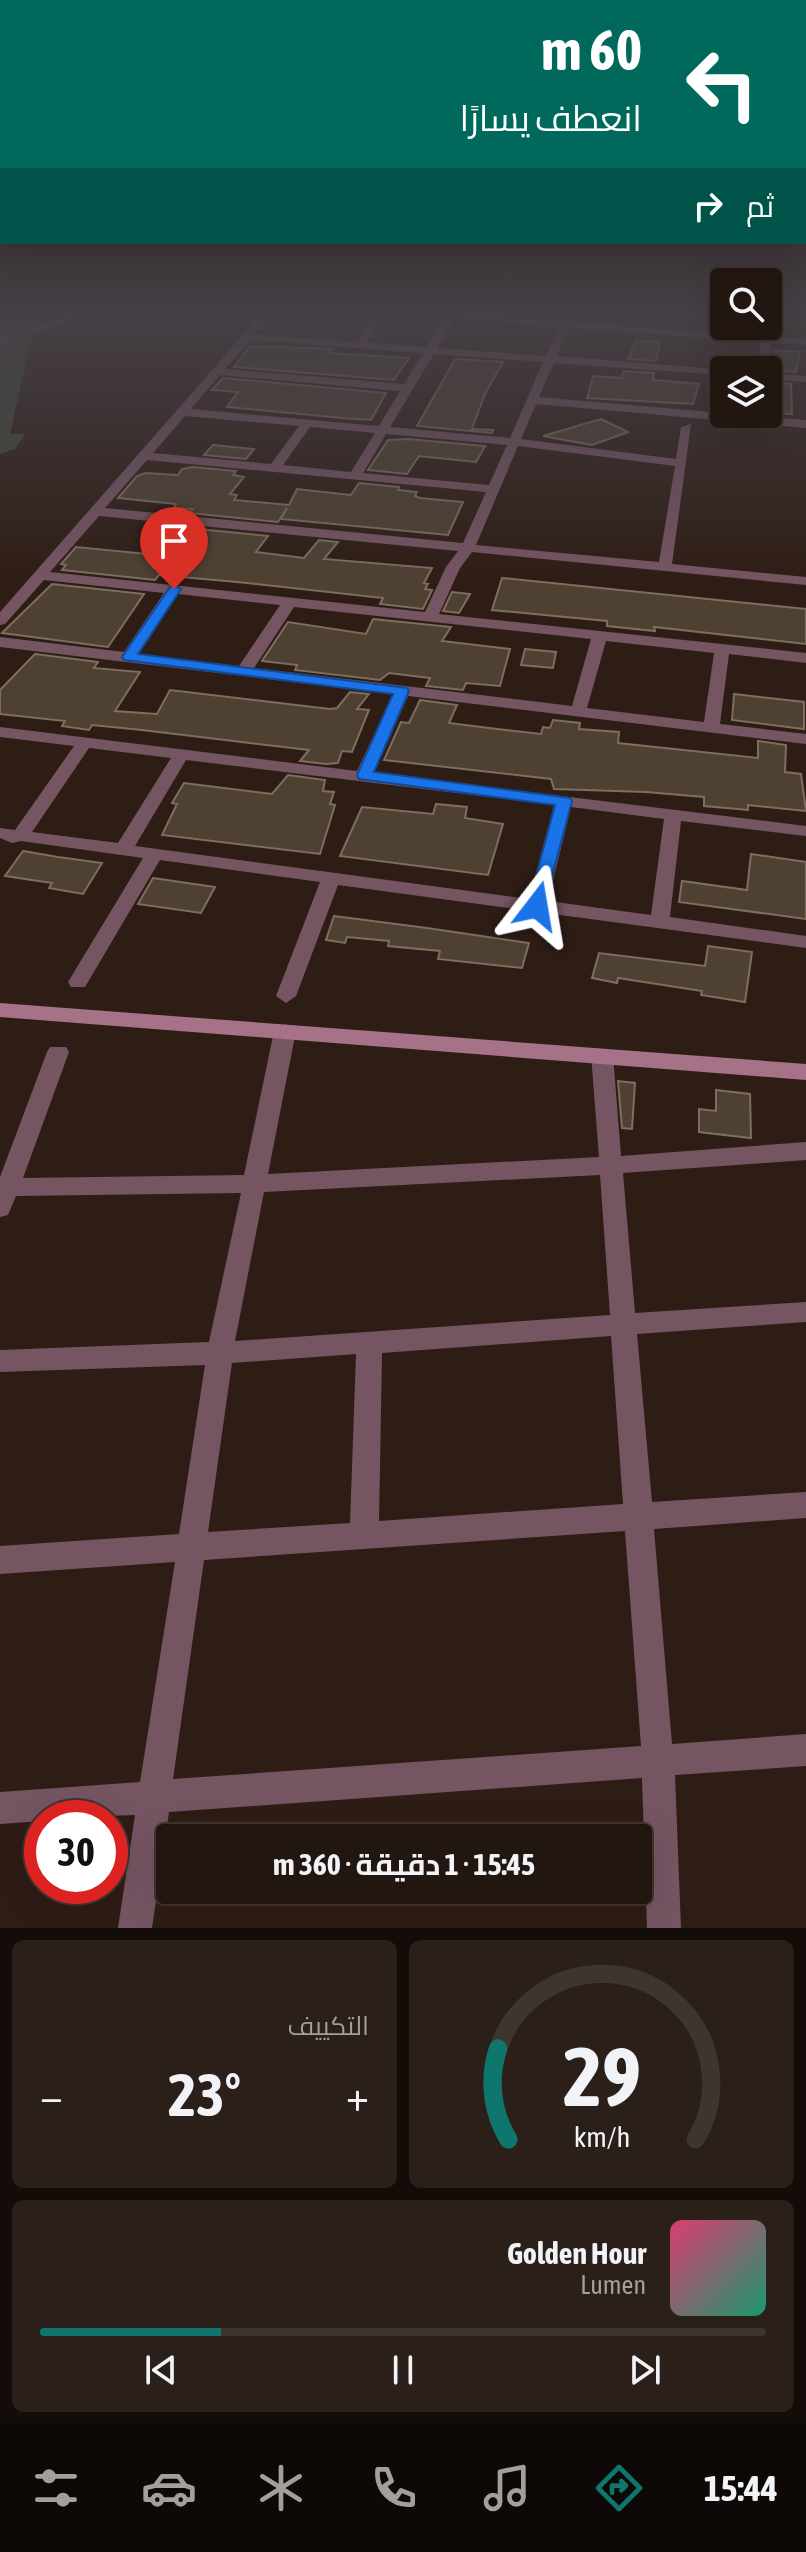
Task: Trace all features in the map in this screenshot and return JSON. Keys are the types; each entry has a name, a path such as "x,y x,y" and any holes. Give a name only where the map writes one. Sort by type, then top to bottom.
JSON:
{"street":[{"path":"0,621 93,511 192,402"},
{"path":"355,476 398,402"},
{"path":"430,617 453,567 468,548 531,402"},
{"path":"555,402 806,424"},
{"path":"182,412 513,442 682,463"},
{"path":"275,468 307,423"},
{"path":"665,567 687,427"},
{"path":"143,456 495,489"},
{"path":"93,511 806,581"},
{"path":"39,575 806,658"},
{"path":"129,657 174,589"},
{"path":"243,672 290,602"},
{"path":"579,709 600,635"},
{"path":"0,642 402,691 579,709 806,739"},
{"path":"711,727 722,648"},
{"path":"364,775 402,691"},
{"path":"0,732 806,831"},
{"path":"0,842 10,835 85,742"},
{"path":"124,848 182,753"},
{"path":"537,906 564,801"},
{"path":"660,923 673,815"},
{"path":"10,835 806,942"},
{"path":"78,982 155,854"},
{"path":"286,996 331,879"},
{"path":"0,1010 806,1072"},
{"path":"135,1928 158,1797 220,1353 285,1031"},
{"path":"58,1052 2,1194 614,1165 806,1151"},
{"path":"602,1055 614,1165 637,1516 658,1762 664,1928"},
{"path":"0,1361 220,1353 625,1322 806,1312"},
{"path":"364,1535 369,1342"},
{"path":"0,1560 806,1505"},
{"path":"0,1808 806,1750"}],"green space":[{"path":"0,402 17,402 10,434 25,434 15,449 0,454"}],"building":[{"path":"231,402 381,402 371,420 227,407"},
{"path":"431,402 482,402 472,429 493,430 492,433 417,426"},
{"path":"782,402 792,402 792,414 782,414"},
{"path":"601,419 628,432 592,445 543,436"},
{"path":"388,440 485,446 476,462 419,456 407,474 368,470"},
{"path":"213,445 254,449 246,459 204,455"},
{"path":"193,467 236,471 233,475 244,477 230,494 237,495 234,500 289,505 297,489 351,495 359,483 399,487 398,490 417,492 415,496 420,498 463,502 448,535 281,519 287,508 278,522 189,513 193,509 174,508 176,504 118,498 137,476 145,473 178,475 182,469"},
{"path":"178,527 268,536 256,552 304,558 319,540 338,542 324,559 432,568 424,583 428,584 425,589 432,590 423,609 380,604 383,598 237,582 159,575 155,580 62,570 66,565 61,564 76,547 147,554 155,543 164,544"},
{"path":"502,578 806,609 806,644 654,627 655,631 607,626 607,621 492,610"},
{"path":"52,584 144,594 108,647 2,633"},
{"path":"452,592 470,594 459,613 443,611"},
{"path":"373,619 451,627 442,641 510,649 500,686 466,683 463,690 426,686 430,678 389,673 380,680 295,670 297,665 262,661 288,622 366,634"},
{"path":"525,649 556,652 553,668 521,665"},
{"path":"35,654 98,662 94,668 140,672 115,711 157,714 170,690 330,709 337,708 350,692 369,694 357,709 369,710 352,752 342,751 338,763 326,764 300,761 309,750 92,725 89,730 62,726 65,721 0,714 0,690"},
{"path":"734,694 804,702 804,729 732,720"},
{"path":"420,700 457,705 449,723 489,728 541,734 543,727 550,728 553,720 580,723 579,729 619,732 618,743 758,758 758,741 786,745 785,772 801,774 806,811 748,805 748,810 704,806 704,797 554,789 551,779 384,760 401,722 409,723"},
{"path":"288,775 325,780 323,791 334,792 330,804 335,805 320,854 162,835 177,804 172,803 184,783 272,794"},
{"path":"436,804 467,807 465,818 503,824 488,875 340,856 362,807 433,814"},
{"path":"23,851 102,863 83,894 49,888 52,883 5,876"},
{"path":"751,854 806,862 806,919 679,902 682,881 747,890"},
{"path":"153,878 215,887 201,913 138,904"},
{"path":"334,916 529,943 522,968 438,959 440,951 388,946 389,941 347,937 345,943 326,940"},
{"path":"708,946 752,952 745,1002 701,995 702,991 618,978 617,983 592,978 599,953 705,966"},
{"path":"618,1081 635,1083 632,1129 622,1128"},
{"path":"716,1090 750,1094 751,1138 699,1132 699,1109 716,1111"}],"route":[{"path":"174,589 129,657 402,691 364,775 564,801 537,906"}]}
